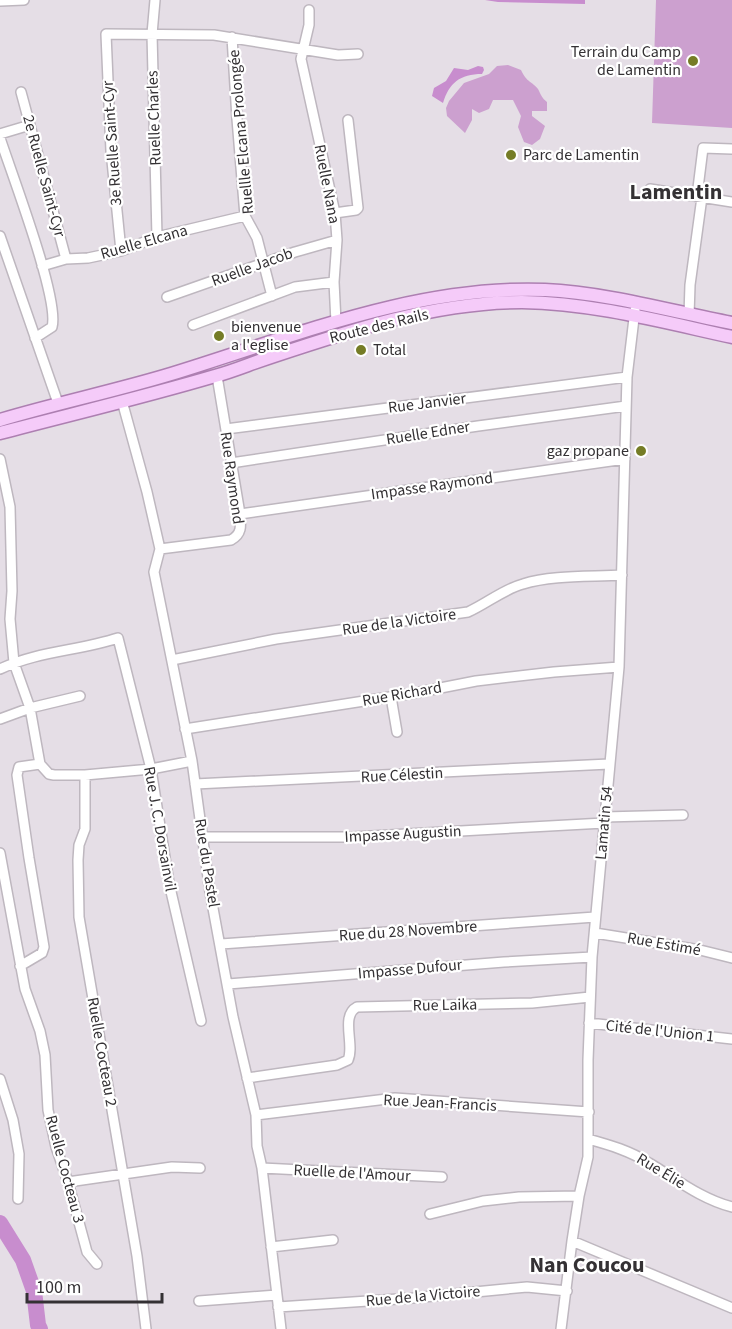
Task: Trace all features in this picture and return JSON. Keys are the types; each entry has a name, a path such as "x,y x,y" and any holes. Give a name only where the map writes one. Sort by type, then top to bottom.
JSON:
{"main road":[{"name":"Route des Rails","path":"0,420 168,375 336,322 404,304 446,296 544,290 636,302 732,323"},
{"name":"Route des Rails","path":"0,434 217,376 363,328 409,316 472,305 520,302 560,303 732,337"}],"street":[{"path":"0,1 24,0"},
{"name":"Ruelle Charles","path":"155,0 152,34 157,237"},
{"name":"Ruelle Nana","path":"309,10 308,32 302,48 301,64 335,213 336,322"},
{"name":"3e Ruelle Saint-Cyr","path":"121,251 111,151 106,34 152,34"},
{"path":"152,34 232,37 338,55 358,54"},
{"name":"Ruellle Elcana Prolongée","path":"232,37 246,216 257,238 272,296"},
{"name":"2e Ruelle Saint-Cyr","path":"21,92 66,260"},
{"path":"335,213 358,208 348,120"},
{"path":"30,125 0,136 42,266 53,313 53,322 48,331 35,338"},
{"path":"688,315 703,148 732,149"},
{"path":"650,189 732,202"},
{"name":"Ruelle Elcana","path":"42,266 121,251 157,237 246,216"},
{"path":"0,236 58,403"},
{"name":"Ruelle Jacob","path":"167,297 295,252 337,240"},
{"path":"193,325 295,287 334,282"},
{"name":"Lamatin 54","path":"561,1329 579,1196 588,1157 592,957 619,667 627,377 636,302"},
{"name":"Rue Raymond","path":"160,549 231,540 240,532 240,514 217,376"},
{"name":"Rue Janvier","path":"226,429 627,377"},
{"name":"Rue du Pastel","path":"122,401 160,549 154,572 192,761 210,892 256,1115 257,1146 262,1168 281,1329"},
{"name":"Ruelle Edner","path":"231,463 626,406"},
{"path":"0,459 10,507 12,591 5,609 14,663 30,708 40,764 49,774 84,775 151,769 192,761"},
{"name":"Impasse Raymond","path":"240,514 625,459"},
{"name":"Rue de la Victoire","path":"172,660 276,639 468,612 520,584 622,576"},
{"name":"Rue J. C. Dorsainvil","path":"14,663 51,652 93,646 118,638 151,769 169,883 201,1021"},
{"path":"0,669 14,663"},
{"name":"Rue Richard","path":"185,729 391,697 476,681 619,667"},
{"path":"0,719 30,708 80,696"},
{"path":"391,697 397,732"},
{"path":"20,966 42,953 45,947 27,848 17,775 19,767 40,764"},
{"name":"Rue Célestin","path":"195,784 609,764"},
{"name":"Ruelle Cocteau 2","path":"84,775 84,829 79,845 79,917 137,1256 146,1329"},
{"name":"Impasse Augustin","path":"203,837 353,837 683,815"},
{"name":"Ruelle Cocteau 3","path":"0,853 25,989 45,1055 48,1110 56,1147 87,1252 97,1264"},
{"name":"Rue du 28 Novembre","path":"221,944 595,917"},
{"name":"Rue Estimé","path":"595,933 689,948 732,958"},
{"name":"Impasse Dufour","path":"228,984 592,957"},
{"name":"Rue Laika","path":"247,1078 337,1065 348,1060 351,1050 348,1015 357,1007 532,1003 590,997"},
{"name":"Cité de l'Union 1","path":"589,1023 732,1039"},
{"path":"0,1079 13,1120 19,1154 18,1199"},
{"name":"Rue Jean-Francis","path":"256,1115 395,1098 589,1112"},
{"name":"Rue Élie","path":"588,1139 621,1148 716,1203 732,1207"},
{"path":"68,1182 172,1167 200,1168"},
{"name":"Ruelle de l'Amour","path":"262,1168 441,1176"},
{"path":"430,1214 483,1201 527,1196 579,1196"},
{"path":"271,1247 333,1240"},
{"path":"572,1242 732,1308"},
{"name":"Rue de la Victoire","path":"278,1307 413,1298 527,1287 567,1291"},
{"path":"199,1301 277,1295"}],"shaded area":[{"path":"485,0 585,0 585,4 498,2"},
{"name":"Terrain du Camp de Lamentin","path":"656,0 732,0 732,128 652,123"},
{"path":"508,65 521,70 547,102 547,111 532,111 532,116 545,126 540,139 532,145 524,142 518,127 521,116 513,100 493,100 489,109 479,113 472,109 472,120 465,133 447,116 446,108 449,101 464,83 489,74 497,66"},
{"path":"478,66 483,67 482,74 474,74 456,81 443,103 432,96 434,88 446,81 454,68 468,70"}],"waterway":[{"path":"0,1223 23,1260 34,1291 40,1329"}],"place":[{"name":"Terrain du Camp de Lamentin","path":"693,61"},
{"name":"Parc de Lamentin","path":"511,155"},
{"name":"bienvenue a l'eglise","path":"219,336"},
{"name":"Total","path":"361,350"},
{"name":"gaz propane","path":"641,451"}],"district":[{"name":"Lamentin","path":"676,192"},
{"name":"Nan Coucou","path":"587,1265"}]}
